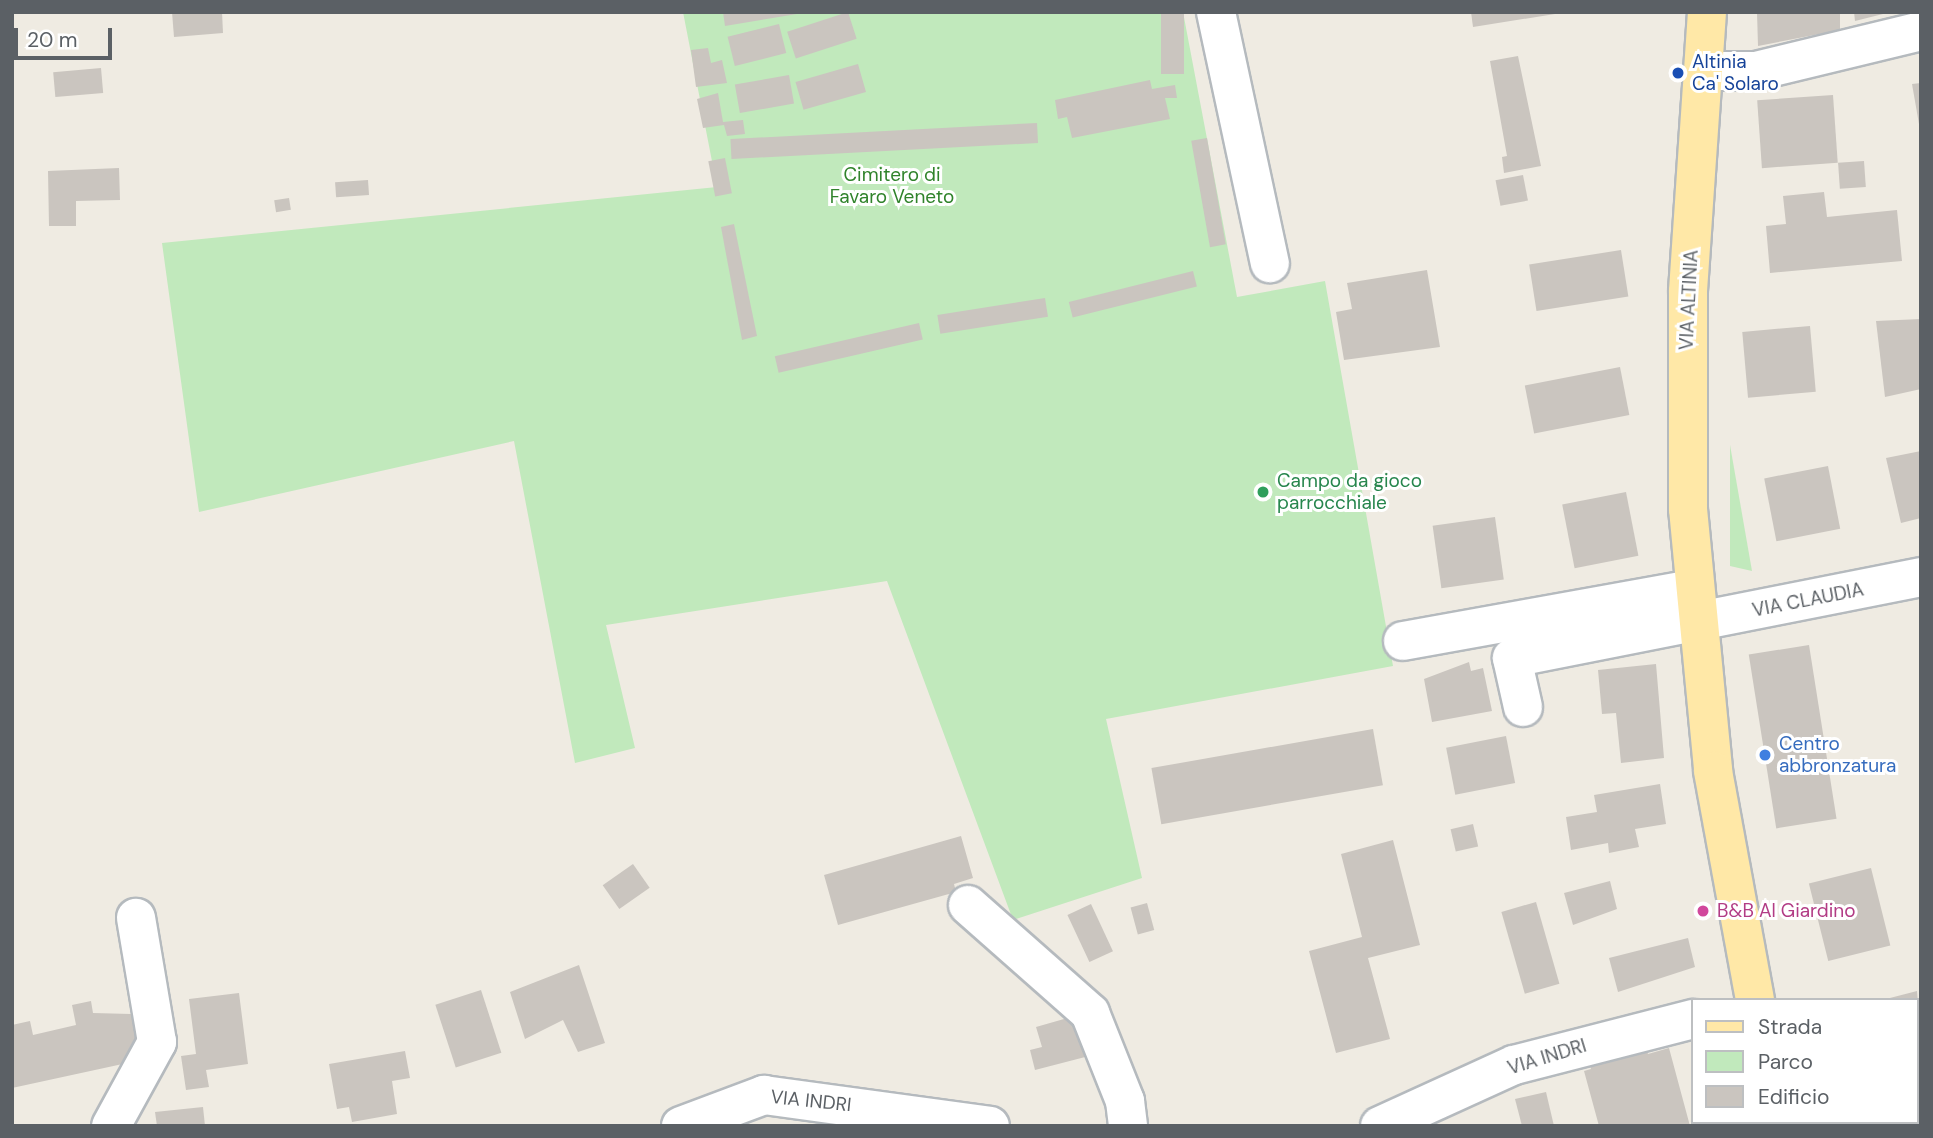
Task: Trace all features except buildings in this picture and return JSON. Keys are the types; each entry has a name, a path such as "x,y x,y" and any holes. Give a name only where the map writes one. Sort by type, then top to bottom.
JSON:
{"main road":[{"name":"VIA ALTINIA","path":"1707,12 1684,418 1694,606 1713,771 1755,998"}],"street":[{"path":"1216,12 1270,263"},
{"path":"1705,71 1756,71 1921,32"},
{"name":"VIA CLAUDIA","path":"1694,606 1921,577"},
{"path":"1403,641 1694,606"},
{"path":"1523,707 1513,658 1694,606"},
{"path":"968,905 1090,1013 1125,1101 1128,1126"},
{"path":"111,1126 157,1042 136,918"},
{"name":"VIA INDRI","path":"1400,1122 1538,1057 1692,1019"},
{"name":"VIA INDRI","path":"681,1126 764,1095 946,1123 990,1126"}],"green space":[{"name":"Cimitero di Favaro Veneto","path":"683,12 1183,12 1237,297 1325,281 1393,666 1106,719 1142,878 1013,920 887,581 606,625 635,748 575,763 514,441 199,512 162,243 717,187"},
{"path":"1730,445 1752,571 1730,566"}],"place":[{"name":"Altinia Ca' Solaro","path":"1678,73"},
{"name":"Campo da gioco parrocchiale","path":"1263,492"},
{"name":"Centro abbronzatura","path":"1765,755"},
{"name":"B&B Al Giardino","path":"1703,911"}]}
